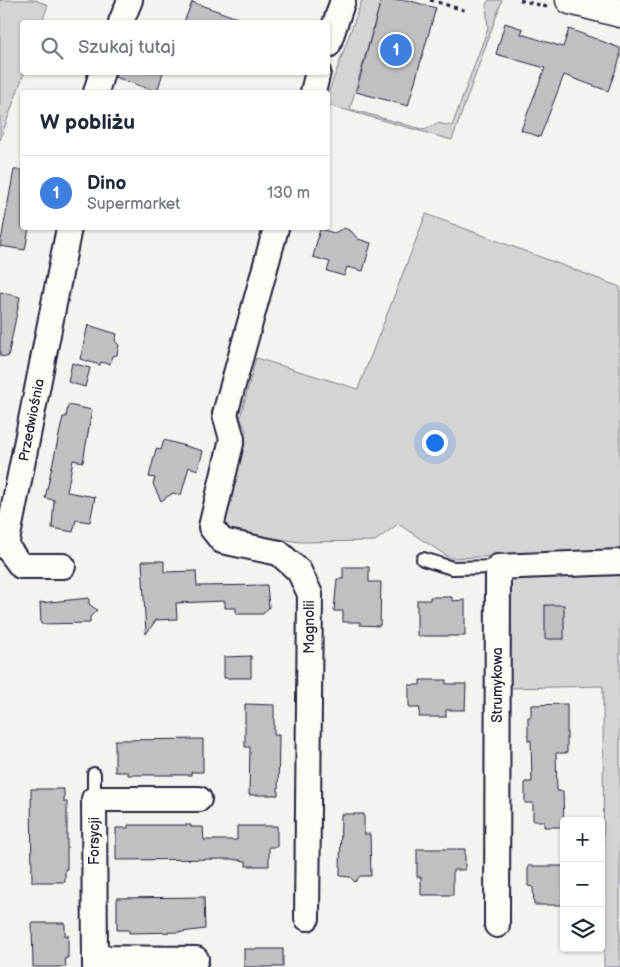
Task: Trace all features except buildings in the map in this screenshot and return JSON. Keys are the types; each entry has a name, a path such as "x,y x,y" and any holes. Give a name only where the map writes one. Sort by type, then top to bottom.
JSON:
{"street":[{"path":"122,20 130,0"},
{"path":"330,39 343,0"},
{"path":"570,0 620,13"},
{"path":"97,90 101,75"},
{"path":"314,90 317,75"},
{"name":"Przedwiośnia","path":"63,566 21,566 6,546 69,230"},
{"name":"Magnolii","path":"275,230 225,414 232,439 212,527 222,540 279,553 298,571 310,594 307,918"},
{"path":"498,567 620,562"},
{"name":"Strumykowa","path":"497,925 498,567"},
{"name":"Forsycji","path":"196,959 95,963 94,799 199,799"}],"lane":[{"path":"423,559 452,568 498,567"},
{"path":"94,774 94,799"}],"path":[{"path":"429,1 467,11"}],"shaded area":[{"path":"0,0 35,0 48,5 43,20 20,20 20,75 23,75 0,140"},
{"path":"362,0 381,0 350,109 425,130 437,123 452,126 488,28 486,4 489,0 502,0 452,140 330,106 329,90"},
{"path":"426,214 620,287 620,967 604,967 605,817 603,817 603,686 507,688 507,556 450,558 398,524 375,541 299,542 229,531 222,520 246,430 240,418 256,358 358,389"}],"place":[{"name":"Dino","path":"396,50"}]}
